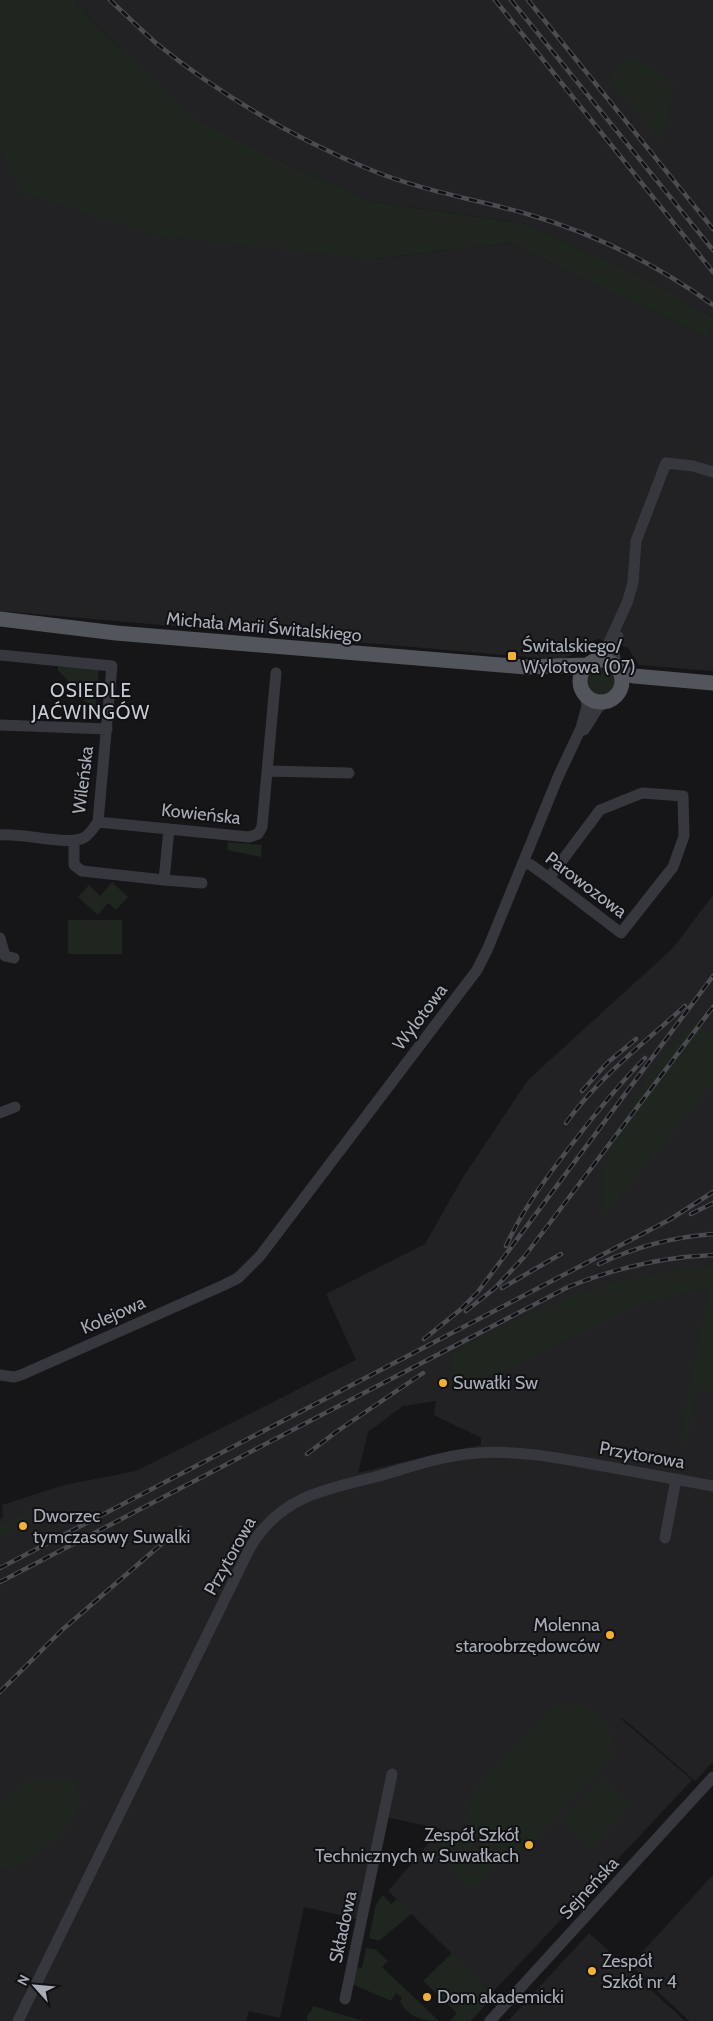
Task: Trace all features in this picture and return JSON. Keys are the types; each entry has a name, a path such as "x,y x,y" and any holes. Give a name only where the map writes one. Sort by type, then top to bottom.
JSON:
{"main road":[{"name":"Michała Marii Świtalskiego","path":"0,619 116,633 524,667 565,675 573,678 583,689"},
{"path":"670,680 628,686 613,699 605,702 594,701 583,689 582,674 592,663 605,661 629,675 713,683"},
{"name":"Michała Marii Świtalskiego","path":"524,667 592,663"},
{"path":"617,668 622,680 619,692"}],"street":[{"path":"617,668 614,650 623,612 633,583 636,541 666,463 693,466 713,472"},
{"path":"592,663 604,653 623,612"},
{"name":"Wileńska","path":"0,655 112,666 98,822 86,837 74,842"},
{"name":"Kowieńska","path":"98,822 249,837 258,834 262,827 276,673"},
{"name":"Wylotowa","path":"238,1278 260,1256 477,970 558,777 574,744 587,706 583,689"},
{"name":"Wylotowa","path":"574,744 598,708 605,702"},
{"path":"0,725 106,730"},
{"path":"267,771 349,773"},
{"name":"Parowozowa","path":"523,862 531,865 549,878 621,933 674,867 684,836 683,796 642,793 600,810 549,878"},
{"path":"164,880 169,829"},
{"path":"0,835 12,834 74,842 74,865 82,871 202,883"},
{"path":"0,938 5,956 14,958"},
{"path":"0,1113 15,1107"},
{"name":"Kolejowa","path":"0,1375 14,1377 21,1375 238,1278"},
{"name":"Przytorowa","path":"18,2021 239,1570 256,1538 271,1519 287,1506 321,1491 436,1460 476,1453 519,1452 713,1486"},
{"path":"665,1538 676,1479"},
{"name":"Składowa","path":"345,1999 392,1774"},
{"name":"Sejneńska","path":"490,2021 713,1777"}],"shaded area":[{"path":"0,0 74,0 98,28 197,120 269,156 374,202 527,224 651,281 713,318 707,338 509,243 374,259 159,236 23,193 0,148"},
{"path":"74,0 713,0 713,318 651,281 527,224 374,202 269,156 196,120 98,28"},
{"path":"630,55 675,84 662,142 608,78"},
{"path":"0,148 24,193 374,259 509,243 707,338 713,323 713,671 639,665 628,648 599,639 585,643 582,649 562,660 0,611"},
{"path":"58,664 99,669 95,712 58,670"},
{"path":"602,666 608,667 616,675 616,687 608,695 602,696 596,695 588,687 587,681 588,675 596,667"},
{"path":"228,842 262,845 261,857 227,850"},
{"path":"112,882 128,897 116,910 108,903 98,915 78,897 89,885 100,896"},
{"path":"713,895 713,1762 695,1781 625,1720 620,1718 692,1780 492,1993 388,1891 441,1829 381,1816 358,1919 304,1907 280,2018 249,2011 246,2021 0,2021 0,1519 3,1517 2,1505 64,1485 136,1471 356,1360 326,1294 425,1244 462,1179 528,1080 673,948","holes":["436,1401 434,1415 481,1438 481,1445 358,1473 368,1432 403,1406"]},
{"path":"68,920 122,920 122,954 68,954"},
{"path":"697,1019 713,1041 713,1082 604,1216 605,1165 624,1117 652,1069"},
{"path":"713,1267 713,1393 694,1391 688,1442 679,1442 709,1287 645,1302 461,1390 451,1372 452,1353 543,1308 600,1287 628,1280 670,1272"},
{"path":"37,1506 45,1520 18,1534 16,1530 2,1537 4,1541 2,1542 0,1525"},
{"path":"571,1703 588,1708 603,1719 611,1734 609,1752 613,1756 522,1854 517,1850 504,1852 484,1846 471,1829 469,1806 472,1794 547,1712 560,1705"},
{"path":"601,1779 630,1806 591,1848 562,1821"},
{"path":"28,1781 72,1781 83,1803 61,1836 17,1866 0,1870 0,1803"},
{"path":"456,1827 496,1864 473,1889 433,1851"},
{"path":"713,1875 713,2021 689,2021 630,1965"},
{"path":"383,1895 391,1904 397,1899 412,1913 379,1941 369,1938 376,1904"},
{"name":"Zespół Szkół nr 4","path":"589,1933 685,2021 508,2021"},
{"path":"366,1948 375,1949 388,1961 382,1967 439,2021 422,2019 412,2015 403,2007 400,2001 402,1998 396,1993 391,2001 352,1984 356,1967 362,1968"},
{"path":"452,1953 492,1993 489,1997 491,1999 471,2021 450,2021 457,2013 423,1981"},
{"path":"313,2006 363,2021 307,2021 308,2013 311,2012"}],"railway":[{"path":"110,0 157,44 207,81 287,130 314,144 342,158 390,177 427,189 524,213 599,240 669,276 713,305"},
{"path":"495,0 713,272"},
{"path":"511,0 713,250"},
{"path":"528,0 713,229"},
{"path":"424,1339 460,1310 477,1293 713,976"},
{"path":"566,1123 607,1076 685,1006"},
{"path":"466,1311 495,1288 524,1257 713,1007"},
{"path":"582,1091 607,1063 636,1039"},
{"path":"506,1246 533,1197 549,1174 604,1104 645,1058"},
{"path":"0,1568 669,1220 713,1192"},
{"path":"691,1214 713,1203"},
{"path":"599,1264 654,1244 713,1234"},
{"path":"502,1288 561,1254"},
{"path":"0,1582 568,1287 603,1274 657,1261 713,1255"},
{"path":"307,1454 423,1373"},
{"path":"0,1692 62,1630 180,1528"}],"place":[{"name":"Świtalskiego/ Wylotowa (07)","path":"512,656"},
{"name":"Suwałki Sw","path":"443,1383"},
{"name":"Dworzec tymczasowy Suwalki","path":"23,1526"},
{"name":"Molenna staroobrzędowców","path":"610,1635"},
{"name":"Zespół Szkół Technicznych w Suwałkach","path":"529,1845"},
{"name":"Zespół Szkół nr 4","path":"592,1971"},
{"name":"Dom akademicki","path":"427,1997"}],"district":[{"name":"OSIEDLE JAĆWINGÓW","path":"91,701"}]}
